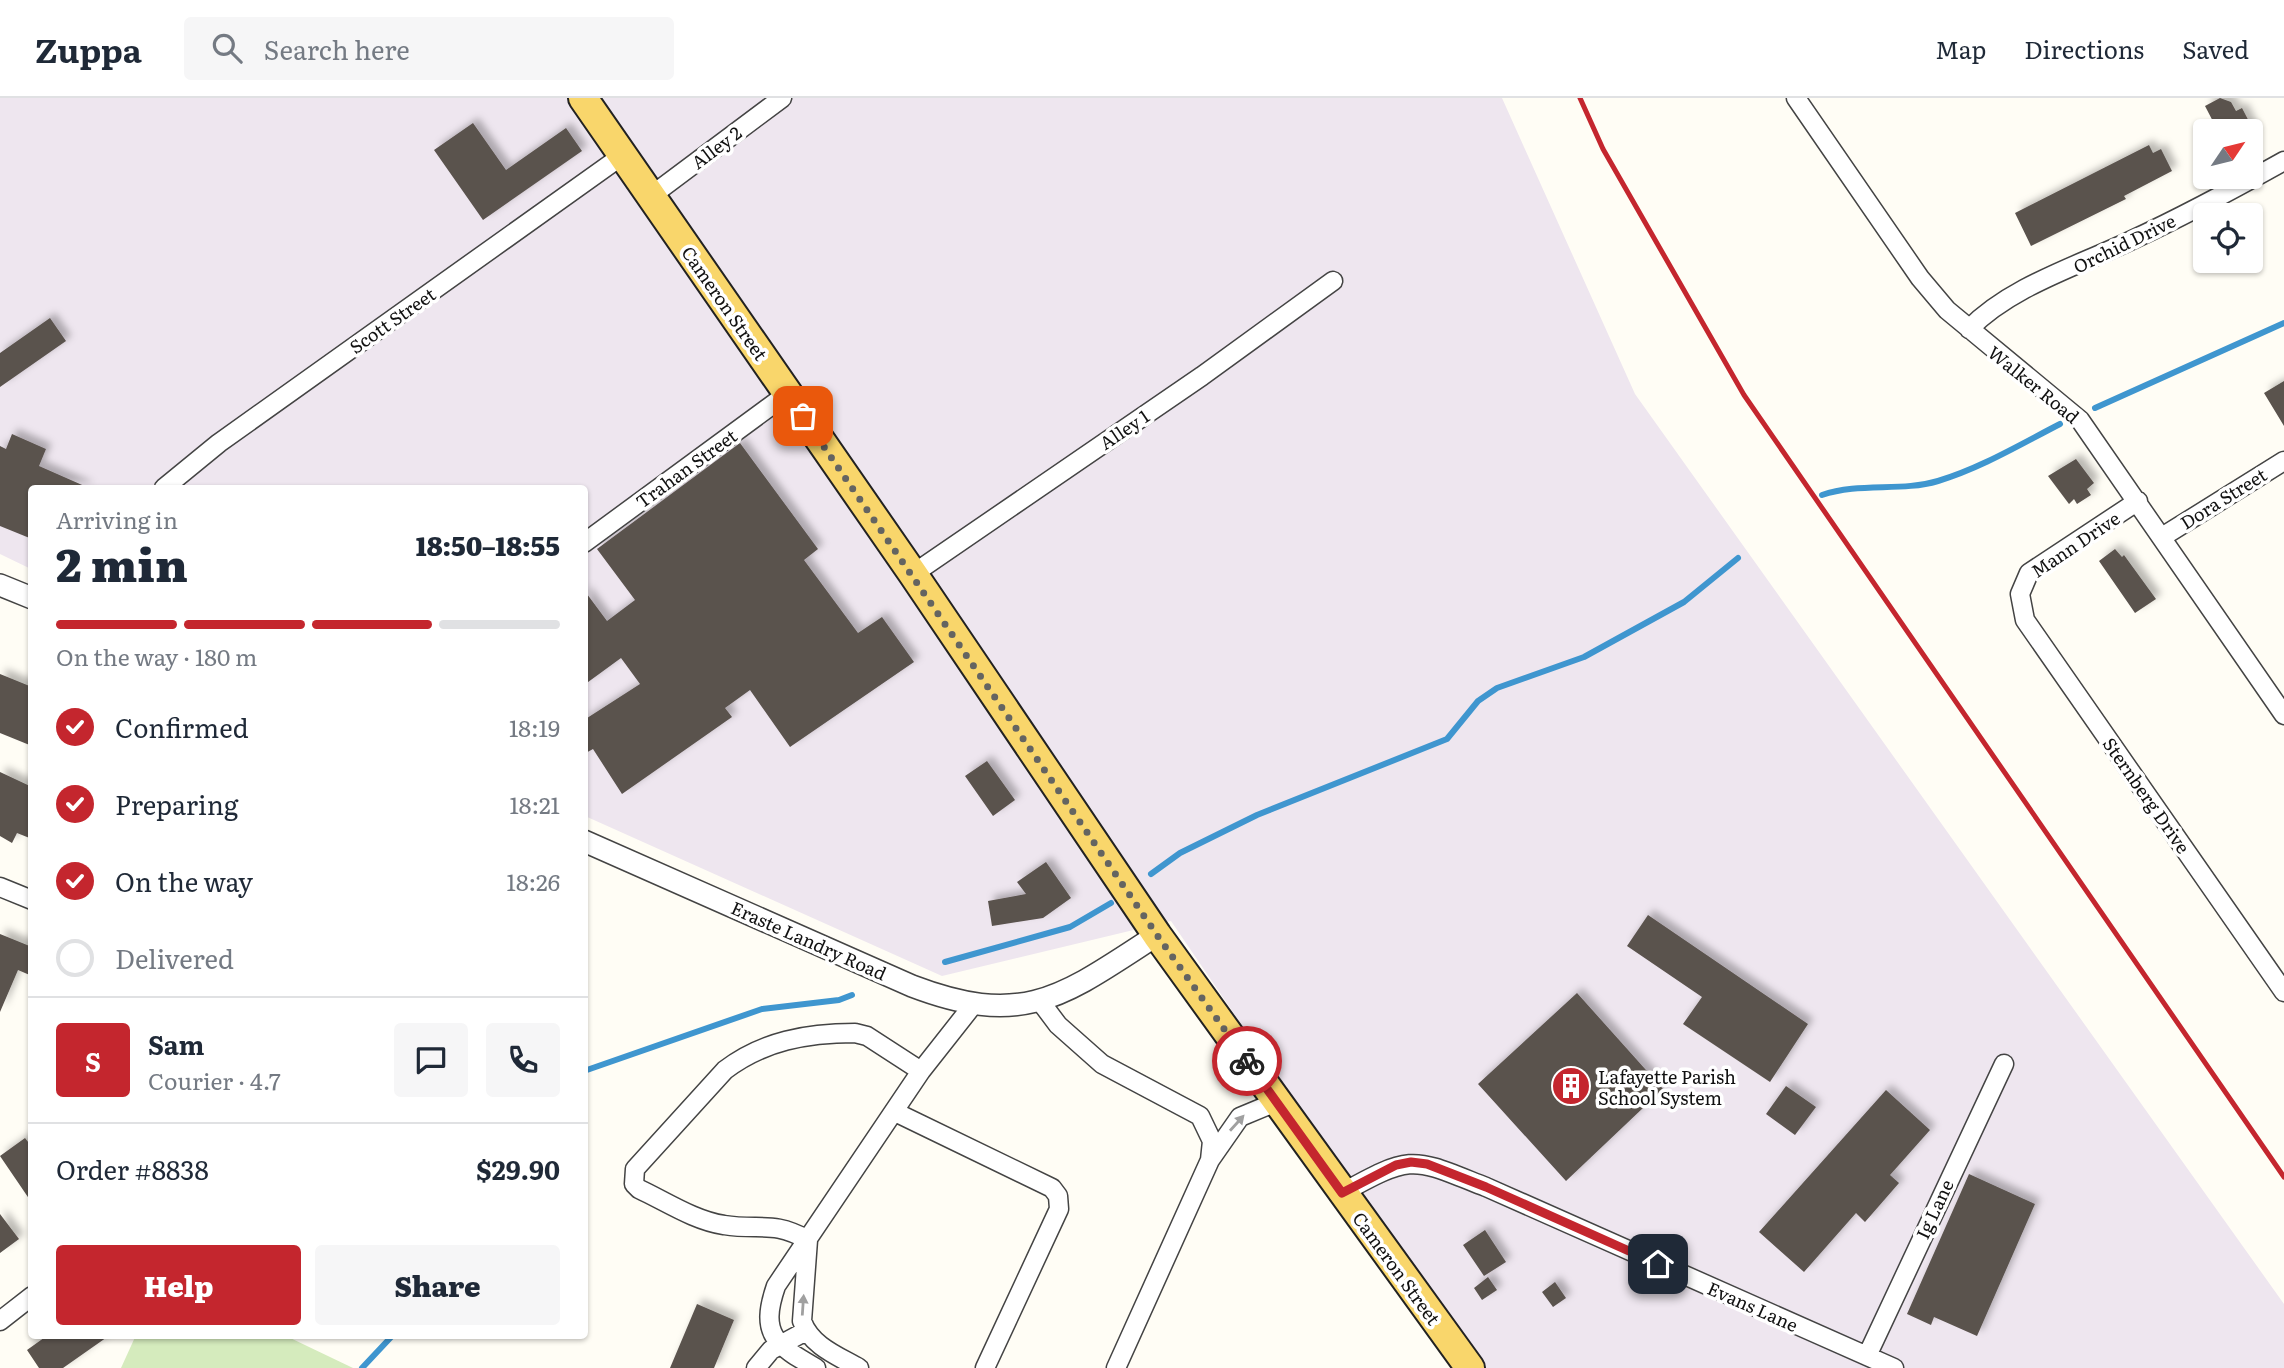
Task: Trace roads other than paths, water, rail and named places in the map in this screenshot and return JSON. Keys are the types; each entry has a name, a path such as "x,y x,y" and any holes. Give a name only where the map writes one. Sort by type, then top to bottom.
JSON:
{"main road":[{"name":"Cameron Street","path":"583,98 913,574 1157,935 1470,1368"}],"street":[{"name":"Alley 2","path":"650,196 782,98"},
{"name":"Walker Road","path":"1796,98 1920,278 1969,329 2080,420 2283,714"},
{"name":"Scott Street","path":"168,485 219,443 622,156"},
{"name":"Orchid Drive","path":"1969,329 1986,312 2011,297 2135,239 2284,161"},
{"name":"Alley 1","path":"913,574 1202,376 1333,281"},
{"name":"Trahan Street","path":"588,539 787,394"},
{"name":"Dora Street","path":"2161,537 2284,461"},
{"name":"Mann Drive","path":"2020,594 2024,579 2036,567 2104,526 2138,501"},
{"path":"0,585 28,597"},
{"name":"Sternberg Drive","path":"2020,594 2025,620 2284,992"},
{"name":"Eraste Landry Road","path":"588,843 912,986 973,1005 1006,1007 1040,1001 1105,969 1157,935"},
{"path":"0,887 28,898"},
{"path":"1040,1001 1058,1025 1102,1064 1200,1116 1212,1141 1210,1160"},
{"path":"816,1368 779,1345 769,1325 776,1286 921,1071 973,1005"},
{"path":"808,1240 779,1226 708,1222 639,1189 634,1184 635,1169 725,1070 748,1054 775,1041 841,1033 867,1036 921,1071"},
{"name":"Ig Lane","path":"1867,1356 2004,1064"},
{"path":"1116,1368 1210,1160 1240,1117 1276,1102"},
{"path":"895,1112 1052,1188 1058,1196 1059,1209 985,1368"},
{"name":"Evans Lane","path":"1342,1193 1396,1165 1411,1162 1427,1164 1486,1187 1894,1368"},
{"path":"808,1240 802,1321 806,1331 818,1344 859,1368"},
{"path":"0,1321 28,1299"},
{"path":"757,1368 764,1357 779,1345 806,1331"}],"waterway":[{"path":"2095,408 2284,323"},
{"path":"1822,495 1851,489 1909,486 1938,481 1985,463 2060,424"},
{"path":"1151,874 1180,853 1257,815 1447,739 1478,701 1497,688 1584,657 1684,602 1738,558"},
{"path":"945,962 1070,927 1111,903"},
{"path":"588,1070 762,1009 839,1000 852,995"},
{"path":"362,1368 389,1339"}],"railway":[{"path":"1580,98 1603,149 1744,395 2284,1177"}],"place":[{"name":"Lafayette Parish School System","path":"1571,1086"}]}
